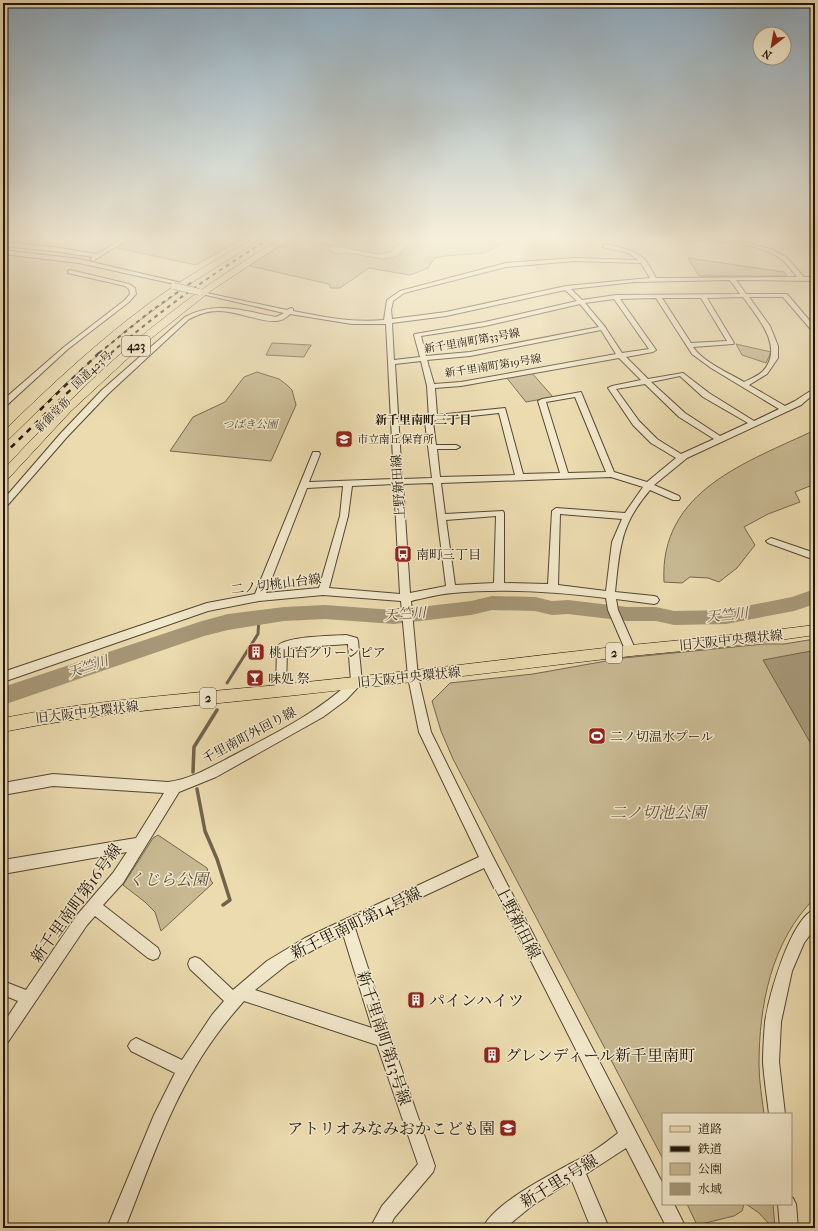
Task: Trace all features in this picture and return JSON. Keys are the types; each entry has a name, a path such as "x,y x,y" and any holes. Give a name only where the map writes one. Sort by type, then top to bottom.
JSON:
{"highway":[{"name":"国道423号","path":"3,428 59,374 107,332 158,295"},
{"name":"新御堂筋","path":"3,439 66,375 125,325 166,295"},
{"name":"新御堂筋","path":"3,466 73,395 149,327 191,295"},
{"name":"国道423号","path":"3,477 64,412 102,376 157,328 197,295"},
{"path":"3,473 17,461"}],"main road":[{"name":"旧大阪中央環状線","path":"3,725 28,720 135,706 413,677 631,651 751,639 815,630"}],"street":[{"path":"3,404 66,348 127,301 132,295"},
{"path":"223,295 343,322 376,323 446,315 533,295"},
{"name":"上野新田線","path":"396,295 389,302 388,321 406,601 413,677 425,732 487,860 628,1136 662,1199"},
{"path":"574,295 603,328 620,355 650,385 682,415 719,439"},
{"name":"新千里南町第19号線","path":"616,297 653,350 461,384 431,386 417,335 485,324 581,302 616,297 725,295"},
{"path":"744,295 767,326 776,346 775,358 765,372 745,385"},
{"name":"新千里南町第19号線","path":"785,295 815,331"},
{"path":"658,296 694,354 785,409"},
{"path":"688,344 731,343 702,296"},
{"path":"3,505 64,435 105,392 187,318 202,310 216,308 276,319 291,311"},
{"name":"新千里南町第33号線","path":"391,362 424,360 470,354 603,328"},
{"path":"682,458 654,440 636,423 612,388 681,374 706,394 754,424"},
{"path":"431,386 433,418"},
{"path":"631,651 613,610 610,595 615,550 627,516 639,497 648,486 682,458 719,439 802,401 815,390"},
{"path":"565,476 542,401 578,394 611,474"},
{"path":"451,589 429,422 433,418 502,410 520,477"},
{"path":"432,447 456,447"},
{"path":"259,597 316,454"},
{"path":"304,484 611,474 637,481 676,498"},
{"path":"322,591 344,516 348,483"},
{"path":"553,588 556,511 627,516"},
{"path":"441,517 500,513 499,586"},
{"path":"771,541 815,557"},
{"name":"二ノ切桃山台線","path":"3,677 207,607 259,597 322,591 406,601 451,589 499,586 553,588 654,600"},
{"path":"281,690 282,647 288,644 346,639 353,641 357,683"},
{"name":"千里南町外回り線","path":"3,789 53,780 175,787 212,773 262,747 319,714 342,697 357,683"},
{"name":"新千里南町第16号線","path":"3,1037 82,920 118,878 175,787"},
{"path":"3,867 73,854 140,844"},
{"name":"新千里南町第14号線","path":"116,1228 171,1097 185,1069 209,1032 238,997 263,973 314,940 487,860"},
{"path":"93,906 153,953"},
{"path":"777,1113 771,1062 773,1022 785,971 799,938 815,916"},
{"name":"新千里南町第13号線","path":"347,925 383,1039 428,1166 388,1212 379,1228"},
{"path":"196,964 238,997 383,1039"},
{"path":"3,988 29,998"},
{"path":"136,1046 185,1069"},
{"name":"新千里5号線","path":"492,1228 506,1214 536,1191 594,1160 628,1136"},
{"path":"576,1170 600,1228"},
{"path":"665,1205 677,1228"},
{"path":"787,1205 790,1228"}],"green space":[{"path":"272,343 311,346 304,357 266,355"},
{"path":"736,344 771,352 766,363 742,355"},
{"name":"つばき公園","path":"257,372 279,379 287,385 292,390 296,405 271,461 170,451 193,417 225,402 244,377"},
{"path":"531,372 553,397 526,402 506,377"},
{"path":"815,430 815,484 795,492 800,502 768,514 744,527 755,545 737,568 719,582 708,578 690,577 682,583 664,582 666,550 676,524 692,502 712,484 736,468 762,454"},
{"name":"二ノ切池公園","path":"815,639 815,898 800,915 788,934 778,954 770,976 762,1020 759,1065 764,1113 662,1113 662,1157 453,759 441,731 432,701 450,683 533,674 623,658 764,644 784,644"},
{"name":"くじら公園","path":"158,835 207,868 213,883 161,931 155,912 123,885 153,838"},
{"path":"687,1205 744,1205 742,1211 734,1216 697,1225"},
{"path":"747,1205 773,1205 775,1228 773,1228 759,1213"}],"water":[{"path":"815,651 815,751 763,660"}],"waterway":[{"name":"天竺川","path":"3,696 202,629 228,622 284,614 325,612 394,617 471,608 492,603 535,604 552,608 568,607 627,614 656,614 674,618 726,617 794,604 815,596"},
{"path":"227,683 258,634 259,618"},
{"path":"193,772 194,747 217,710"},
{"path":"197,789 205,831 217,859 230,900 223,905"}],"railway":[{"path":"99,353 151,311 173,295"},
{"path":"111,353 184,295"},
{"path":"40,410 100,352"},
{"path":"3,455 65,395 113,352"}],"place":[{"name":"市立南丘保育所","path":"344,439"},
{"name":"南町三丁目","path":"403,554"},
{"name":"桃山台グリーンピア","path":"256,652"},
{"name":"味処 祭","path":"255,678"},
{"name":"二ノ切温水プール","path":"597,736"},
{"name":"パインハイツ","path":"416,1000"},
{"name":"グレンディール新千里南町","path":"492,1055"},
{"name":"アトリオみなみおかこども園","path":"508,1128"}],"district":[{"name":"新千里南町三丁目","path":"423,420"}]}
